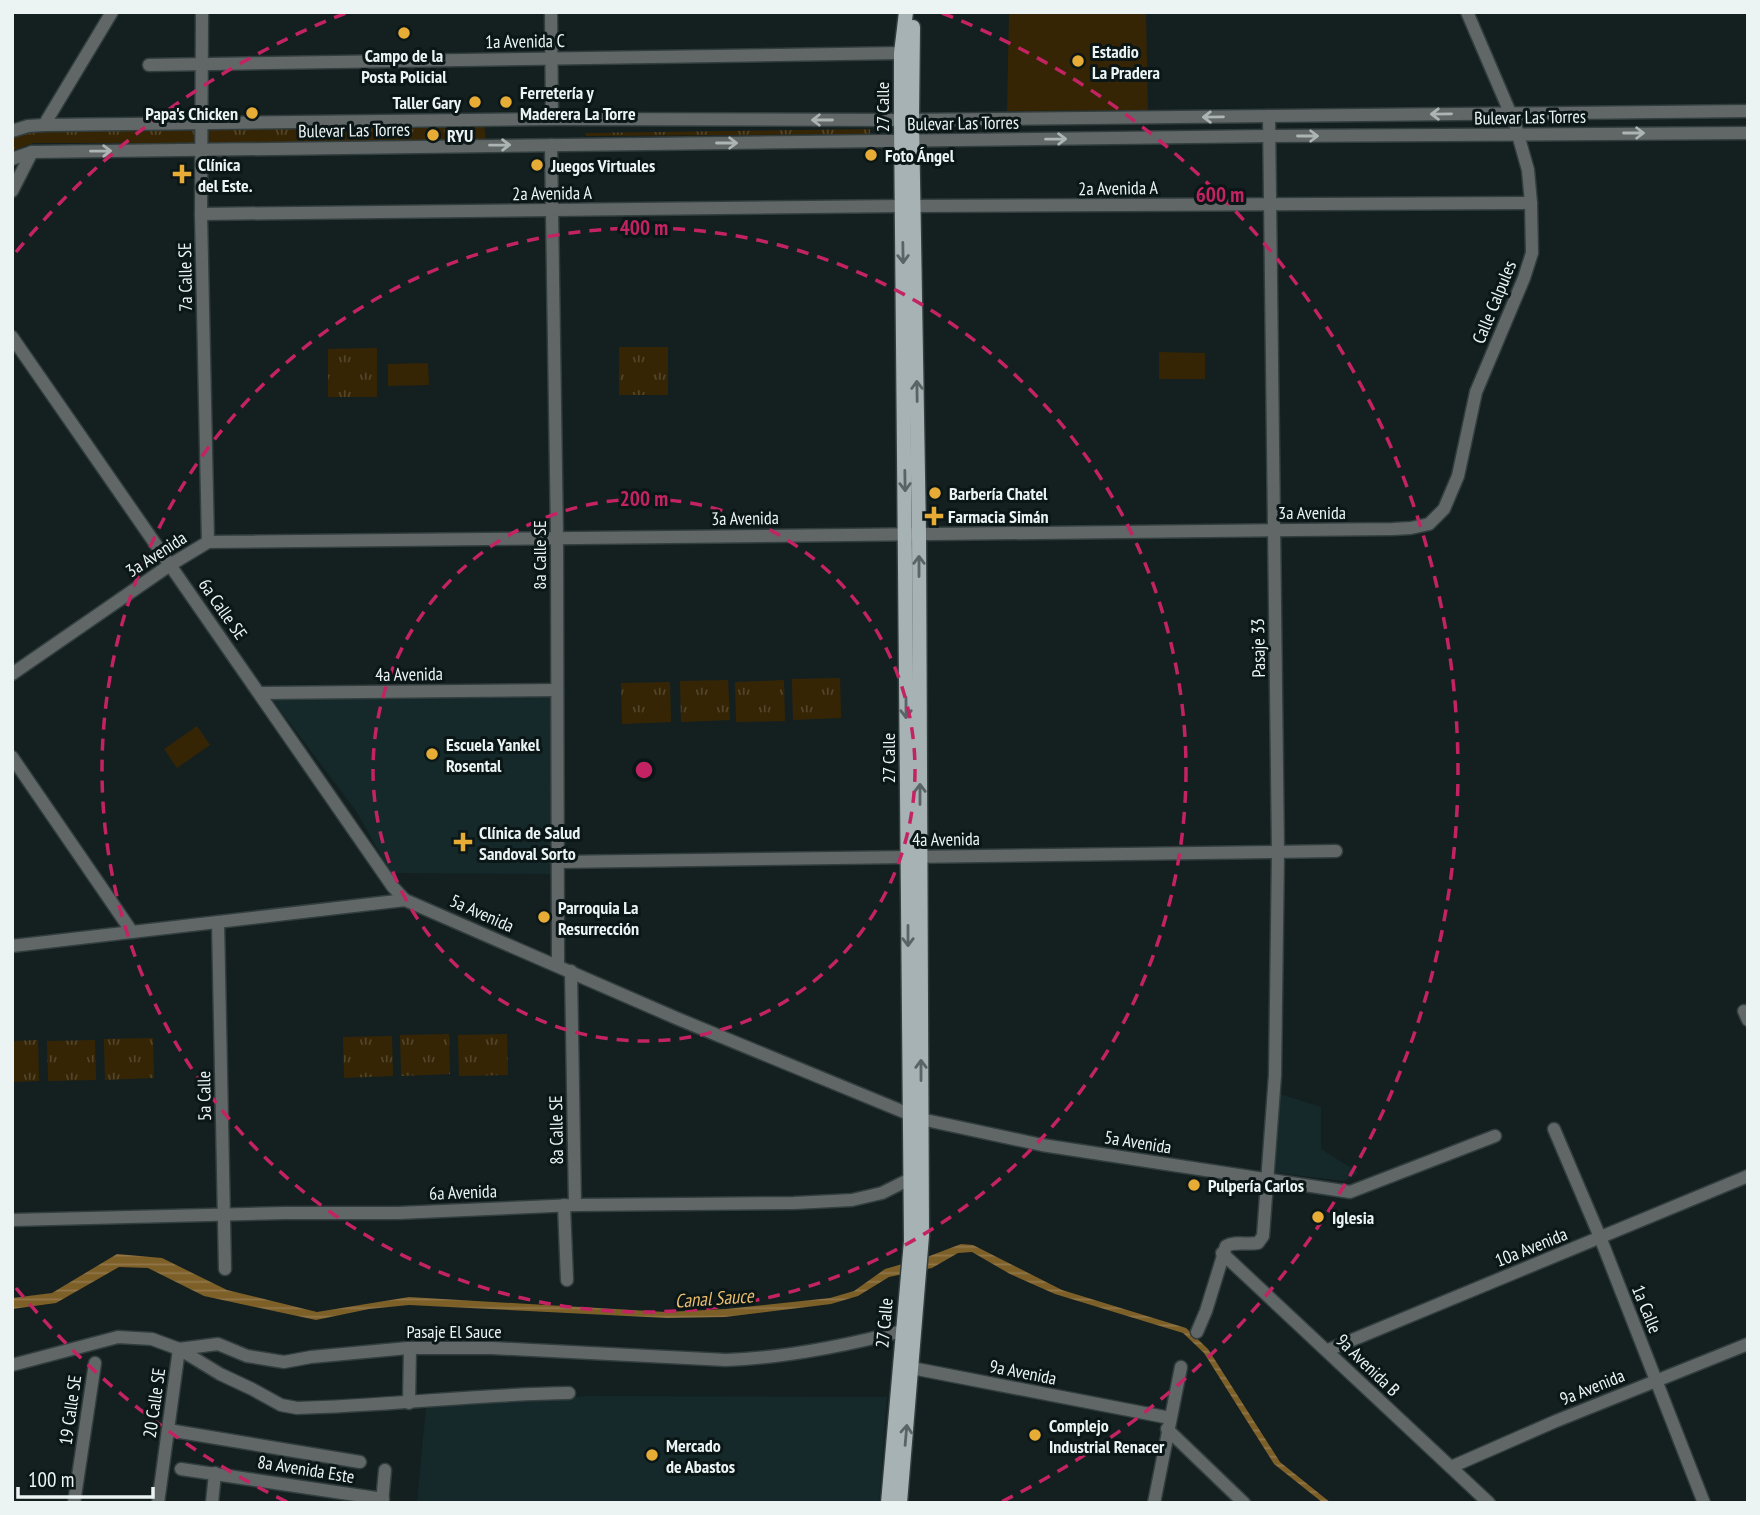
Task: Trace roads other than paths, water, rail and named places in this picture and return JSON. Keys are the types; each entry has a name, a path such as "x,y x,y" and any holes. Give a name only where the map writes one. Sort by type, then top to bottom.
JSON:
{"main road":[{"name":"27 Calle","path":"901,1503 912,1368 912,1291 916,1238 908,206 907,142 901,121 901,53 906,12"},
{"name":"27 Calle","path":"901,121 916,12"},
{"name":"27 Calle","path":"915,1117 910,1179 916,1238"},
{"name":"27 Calle","path":"888,1503 902,1331 912,1291"}],"street":[{"path":"44,125 112,12"},
{"name":"7a Calle SE","path":"202,12 201,214 208,541"},
{"path":"551,12 552,119"},
{"name":"Calle Calpules","path":"1393,528 1429,524 1444,509 1458,476 1476,392 1528,267 1531,253 1528,170 1519,135 1467,12"},
{"name":"1a Avenida C","path":"149,65 901,53"},
{"name":"Bulevar Las Torres","path":"12,131 44,125 552,119 901,121 1608,113 1746,107"},
{"path":"1606,133 1600,124 1602,117 1608,113"},
{"name":"Pasaje 33","path":"1222,1253 1230,1244 1251,1244 1258,1242 1263,1236 1275,1075 1278,852 1269,116"},
{"path":"1708,134 1748,126"},
{"name":"Bulevar Las Torres","path":"12,159 32,152 203,149 1748,133"},
{"name":"8a Calle SE","path":"551,145 557,537 558,966"},
{"path":"12,191 32,152"},
{"name":"2a Avenida A","path":"201,214 908,206 1531,203"},
{"name":"6a Calle SE","path":"12,337 393,887 405,900"},
{"name":"3a Avenida","path":"12,674 208,541 1393,528"},
{"name":"4a Avenida","path":"261,694 557,690"},
{"path":"12,757 132,932"},
{"name":"4a Avenida","path":"558,862 1336,851"},
{"path":"12,946 405,900"},
{"name":"5a Avenida","path":"405,900 915,1117 1042,1145 1350,1192 1494,1136"},
{"name":"5a Calle","path":"218,922 225,1269"},
{"name":"8a Calle SE","path":"567,1280 571,971"},
{"name":"1a Calle","path":"1555,1129 1704,1503"},
{"name":"10a Avenida","path":"1328,1350 1748,1176"},
{"name":"6a Avenida","path":"12,1220 398,1213 569,1205 794,1203 852,1200 883,1194 910,1179"},
{"path":"1197,1332 1206,1311 1222,1253"},
{"name":"9a Avenida B","path":"1222,1253 1489,1503"},
{"name":"Pasaje El Sauce","path":"12,1365 118,1337 152,1339 179,1349 218,1344 247,1356 284,1362 410,1348 492,1348 726,1360 764,1359 846,1345 902,1331"},
{"name":"9a Avenida","path":"1451,1467 1556,1421 1748,1344"},
{"path":"410,1348 410,1403"},
{"path":"179,1349 220,1374 281,1405 297,1408 410,1403 502,1394 569,1394"},
{"name":"20 Calle SE","path":"158,1503 179,1349"},
{"name":"19 Calle SE","path":"74,1503 95,1363"},
{"path":"1154,1503 1181,1367"},
{"name":"9a Avenida","path":"912,1368 1168,1423"},
{"path":"1168,1423 1244,1503"},
{"path":"168,1430 360,1462"},
{"name":"8a Avenida Este","path":"181,1469 383,1501"},
{"path":"383,1501 385,1471"},
{"path":"212,1503 215,1473"}],"place":[{"name":"Campo de la Posta Policial","path":"404,33"},
{"name":"Estadio La Pradera","path":"1078,61"},
{"name":"Taller Gary","path":"475,102"},
{"name":"Ferretería y Maderera La Torre","path":"506,102"},
{"name":"Papa's Chicken","path":"252,113"},
{"name":"RYU","path":"433,135"},
{"name":"Foto Ángel","path":"871,155"},
{"name":"Juegos Virtuales","path":"537,165"},
{"name":"Clínica del Este.","path":"182,174"},
{"name":"Barbería Chatel","path":"935,493"},
{"name":"Farmacia Simán","path":"934,516"},
{"name":"Escuela Yankel Rosental","path":"432,754"},
{"name":"Clínica de Salud Sandoval Sorto","path":"463,842"},
{"name":"Parroquia La Resurrección","path":"544,917"},
{"name":"Pulpería Carlos","path":"1194,1185"},
{"name":"Iglesia","path":"1318,1217"},
{"name":"Complejo Industrial Renacer","path":"1035,1435"},
{"name":"Mercado de Abastos","path":"652,1455"}],"water label":[{"name":"Canal Sauce","path":"714,1298"}]}
